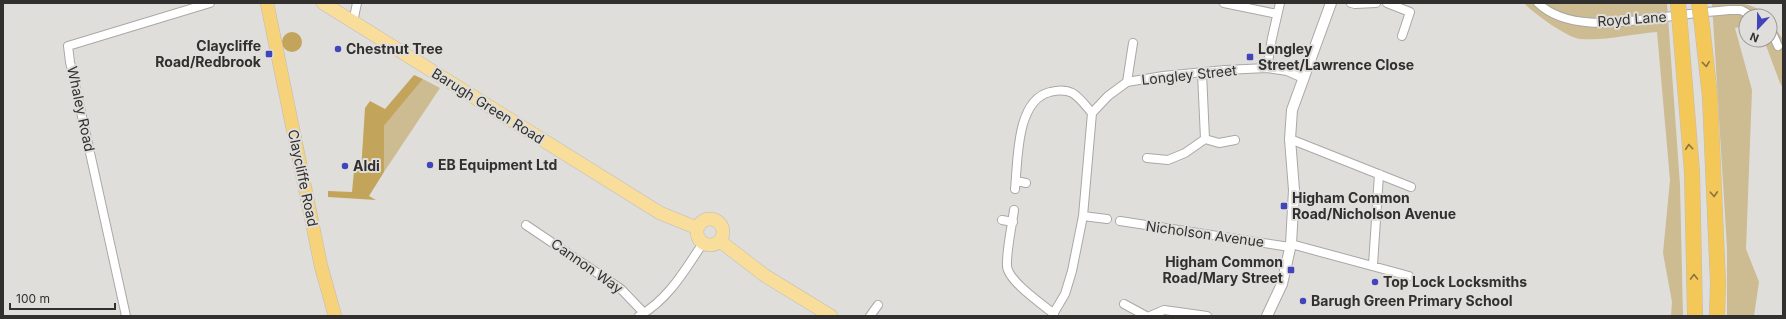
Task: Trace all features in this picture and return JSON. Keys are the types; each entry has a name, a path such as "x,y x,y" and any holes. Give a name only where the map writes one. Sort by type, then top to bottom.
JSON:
{"highway":[{"name":"Claycliffe Road","path":"267,3 321,266 336,316"},
{"name":"Claycliffe Road","path":"275,3 275,39"},
{"path":"1678,3 1692,172 1695,316"},
{"path":"1699,3 1710,97 1718,283 1717,316"}],"main road":[{"name":"Barugh Green Road","path":"323,3 660,213 697,228"},
{"path":"706,219 714,219 718,221 724,231 720,241 713,245 703,243 697,236 697,228 702,221 706,219"},
{"path":"720,241 764,275 831,316"}],"street":[{"name":"Whaley Road","path":"126,316 68,46 210,3"},
{"path":"353,22 357,3"},
{"path":"1224,3 1277,14"},
{"path":"1267,68 1280,3"},
{"path":"1267,316 1282,284 1290,246 1294,190 1290,139 1292,110 1331,3"},
{"path":"1352,3 1376,3"},
{"path":"1387,3 1410,12 1402,36"},
{"name":"Royd Lane","path":"1538,3 1542,7 1561,17 1586,22 1615,22 1738,10"},
{"path":"1127,82 1133,43"},
{"name":"Longley Street","path":"1092,113 1108,96 1127,82 1163,76 1267,68 1287,71 1303,78"},
{"path":"1202,73 1205,139"},
{"path":"1014,210 1007,261 1009,272 1016,282 1053,315 1065,294 1072,271 1083,216 1092,113 1076,94 1068,90 1056,90 1045,93 1036,99 1028,109 1023,121 1015,185 1026,182"},
{"path":"1147,158 1168,160 1185,153 1205,139 1219,142 1235,140"},
{"path":"1290,139 1411,187"},
{"path":"1373,265 1379,174"},
{"path":"1083,216 1107,219"},
{"path":"1002,220 1013,222"},
{"name":"Nicholson Avenue","path":"1120,221 1290,246 1373,265 1409,276"},
{"name":"Cannon Way","path":"526,225 618,286 641,315 669,292 703,243"},
{"path":"1124,304 1146,316"},
{"path":"870,316 878,305"},
{"path":"1150,316 1164,310 1207,316"}],"shaded area":[{"path":"1524,3 1667,3 1680,185 1683,316 1671,316 1672,302 1663,253 1670,180 1657,32 1609,38 1575,38 1551,24"},
{"path":"1712,3 1734,3 1748,5 1756,8 1738,8 1738,27 1735,28 1738,39 1738,48 1740,48 1752,90 1746,249 1759,282 1754,316 1727,316 1727,248"},
{"path":"292,32 299,35 302,42 299,49 292,52 285,49 282,42 285,35"},
{"path":"1778,32 1783,39 1783,88 1767,48 1778,48"},
{"path":"414,75 423,79 384,126 384,172 369,196 376,200 328,197 328,191 352,192 354,171 361,171 365,108 370,101 385,109"},
{"path":"423,79 440,88 384,172 384,126"}],"place":[{"name":"Chestnut Tree","path":"338,49"},
{"name":"Claycliffe Road/Redbrook","path":"269,54"},
{"name":"Longley Street/Lawrence Close","path":"1250,57"},
{"name":"EB Equipment Ltd","path":"430,165"},
{"name":"Aldi","path":"345,166"},
{"name":"Higham Common Road/Nicholson Avenue","path":"1284,206"},
{"name":"Higham Common Road/Mary Street","path":"1291,270"},
{"name":"Top Lock Locksmiths","path":"1375,282"},
{"name":"Barugh Green Primary School","path":"1303,301"}]}
